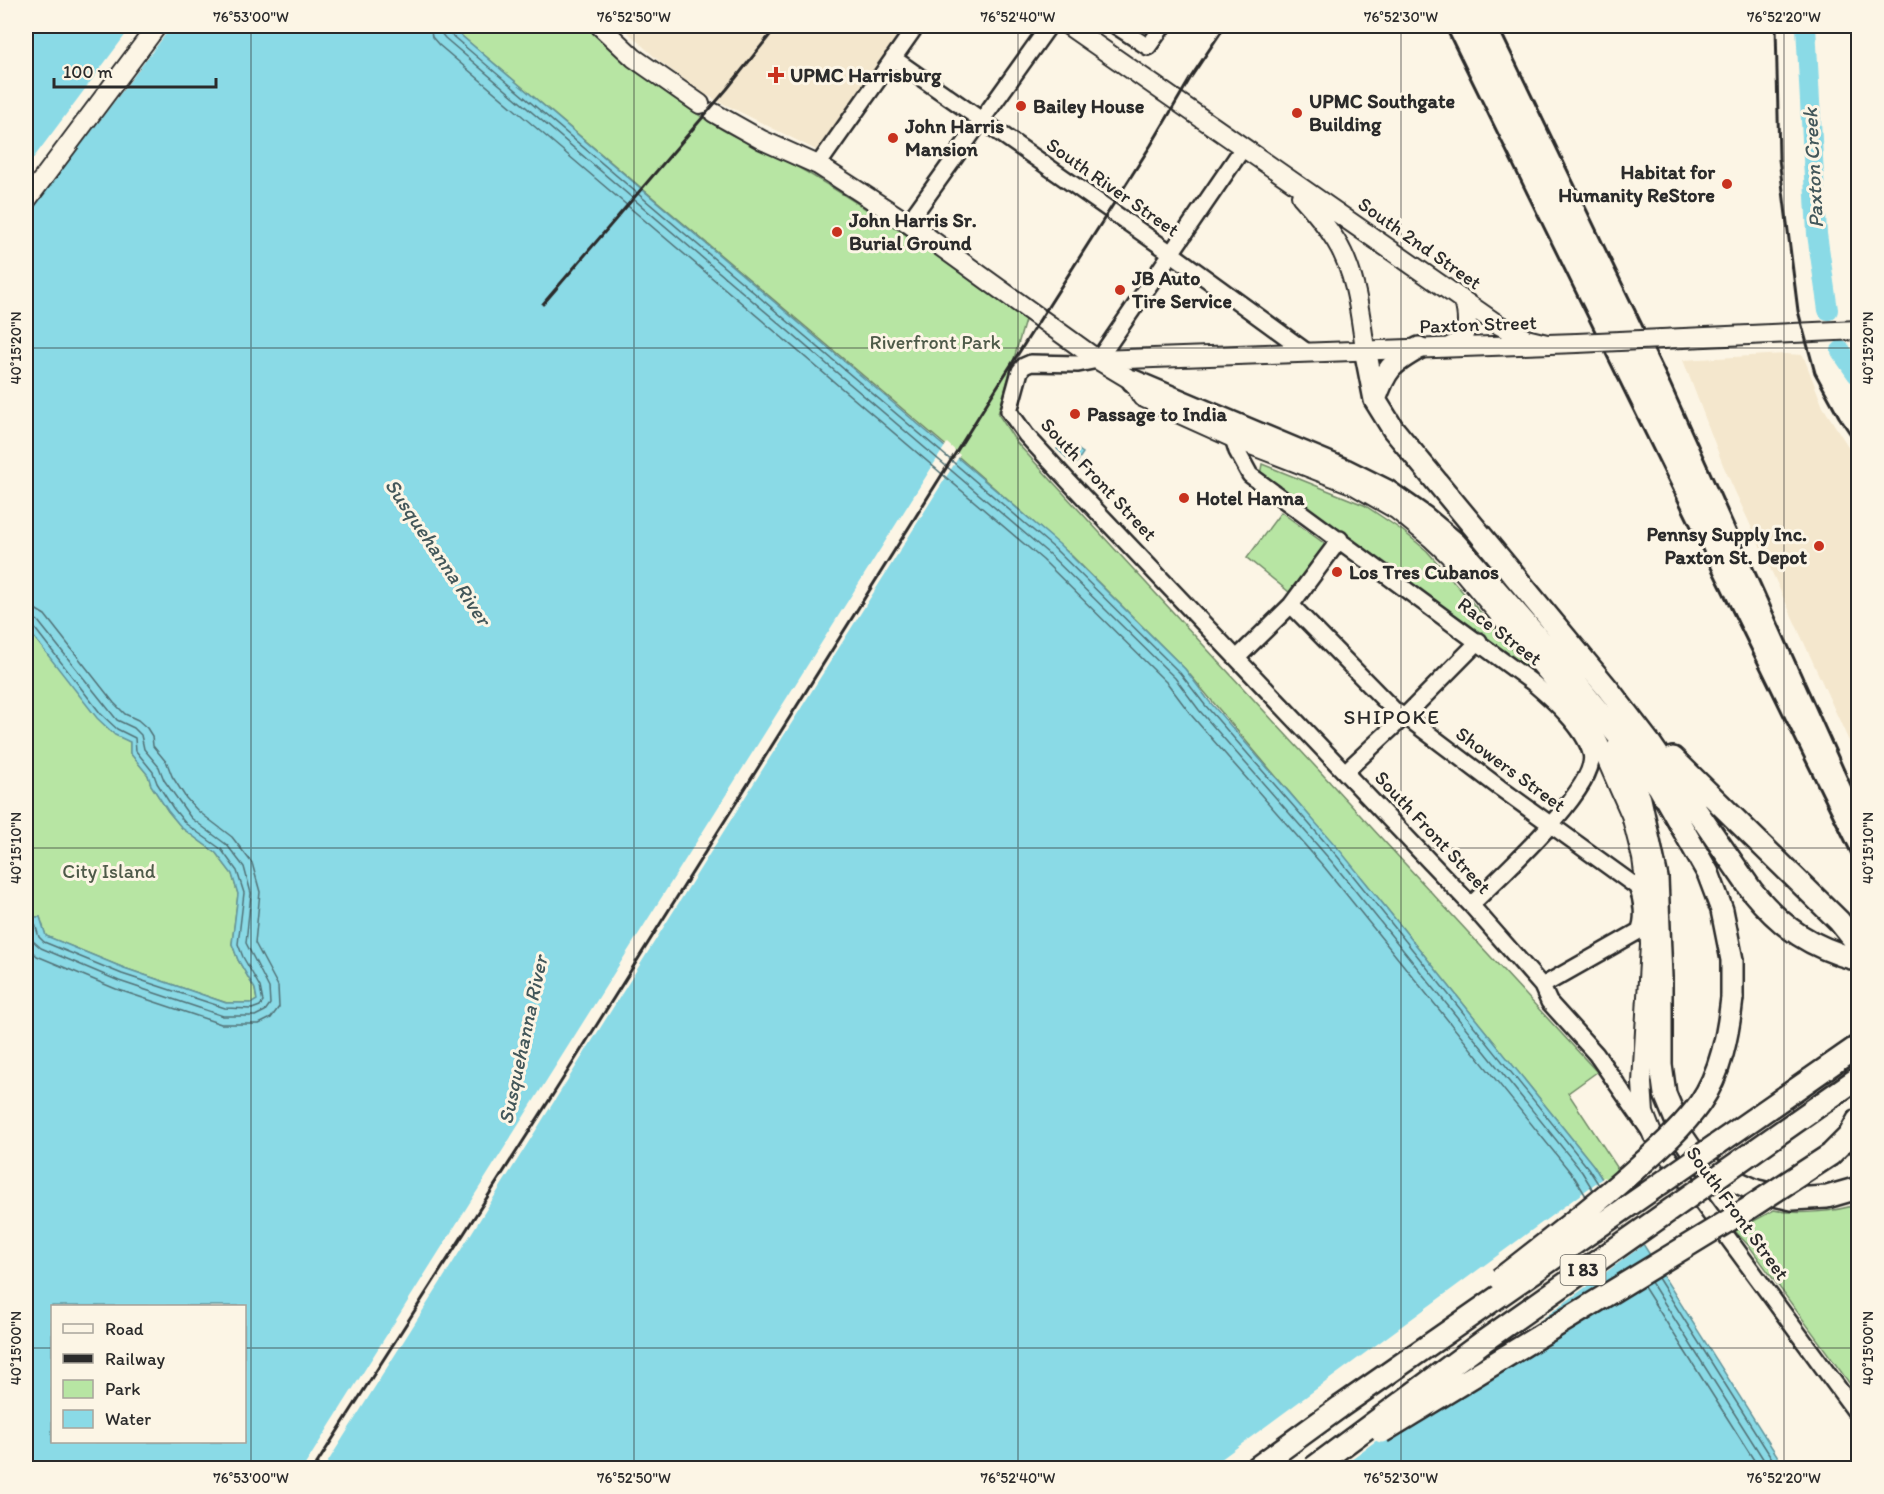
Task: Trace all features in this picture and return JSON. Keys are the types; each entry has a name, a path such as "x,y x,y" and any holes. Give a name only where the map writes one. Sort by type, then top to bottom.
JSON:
{"highway":[{"path":"1375,399 1383,378 1395,362 1419,348"},
{"path":"1365,349 1375,399 1393,429 1651,744 1769,913 1813,944 1858,960"},
{"path":"1133,381 1345,470 1387,491 1424,517 1455,543 1555,657 1659,787 1708,873 1722,910 1732,960 1732,998 1728,1030 1716,1071 1700,1102 1669,1139 1619,1185 1340,1407"},
{"path":"1608,689 1658,744 1839,921 1858,945"},
{"path":"1604,721 1624,760 1640,800 1649,834 1657,878 1660,922 1660,1065 1665,1094 1683,1137 1700,1162 1757,1191 1792,1199 1827,1197 1858,1188"},
{"name":"I 83","path":"1256,1468 1858,1046"},
{"name":"I 83","path":"1312,1468 1484,1341 1858,1078"},
{"path":"1323,1468 1746,1210 1830,1155 1849,1136 1858,1120"}],"main road":[{"path":"26,201 157,26"},
{"path":"600,26 634,58 707,108 762,140 818,165 908,223 1098,360 1133,381 1142,397 1233,438 1352,484 1390,506 1443,549 1573,703 1595,736 1614,772 1631,815 1645,873 1650,931 1642,1090 1644,1113 1653,1136"},
{"name":"South 2nd Street","path":"1069,26 1464,301 1513,333 1547,344"},
{"name":"South 2nd Street","path":"1272,168 1312,208 1337,242 1353,282 1365,349"},
{"path":"1449,347 1460,341 1466,333 1468,320 1464,301"},
{"name":"Paxton Street","path":"1098,360 1577,343 1858,330"}],"street":[{"path":"818,165 916,26"},
{"path":"908,223 1049,26"},
{"path":"1116,26 1148,47 1163,26"},
{"name":"South River Street","path":"893,58 1171,253 1307,352"},
{"path":"1098,360 1244,148"},
{"name":"South Front Street","path":"1098,360 1078,364 1031,363 1024,366 1020,371 1009,411 1026,435 1071,484 1471,905 1542,986 1549,1002 1596,1054 1653,1136 1858,1415"},
{"name":"Race Street","path":"1233,438 1250,475 1479,641 1533,682 1562,709 1587,742 1592,758 1591,769 1551,825"},
{"path":"1237,658 1291,605 1340,539"},
{"name":"Showers Street","path":"1291,605 1395,711 1405,716 1637,887 1642,919 1639,931 1542,986"},
{"path":"1345,772 1405,716 1479,641"},
{"path":"1471,905 1551,825"}],"shaded area":[{"name":"UPMC Harrisburg","path":"621,26 908,26 820,152 704,94 659,61"},
{"path":"1803,355 1823,407 1858,462 1858,761 1723,465 1683,360"}],"green space":[{"name":"Riverfront Park","path":"450,26 585,26 634,68 686,107 723,130 802,170 840,193 974,280 1026,317 998,414 1017,443 1597,1072 1568,1093 1617,1167 1608,1188 1593,1165 1367,884 1185,669 1072,556 944,444"},
{"path":"1262,464 1364,505 1403,531 1427,551 1515,652 1545,681 1542,687 1260,475"},
{"path":"1281,512 1325,544 1289,592 1247,558"},
{"name":"City Island","path":"26,627 109,730 130,742 130,753 148,775 151,785 182,828 216,853 232,874 238,894 232,944 238,960 255,989 257,1001 227,1003 124,968 46,936 40,917 26,917"},
{"path":"1858,1204 1858,1395 1750,1247 1735,1231 1774,1210 1816,1212"}],"water":[{"name":"Susquehanna River","path":"26,26 450,26 1059,544 1185,669 1209,701 1342,853 1593,1165 1785,1468 26,1468 26,917 40,917 46,936 124,968 226,1003 252,1003 257,1000 255,989 238,960 232,944 238,894 232,874 216,853 182,828 168,811 151,785 148,775 130,753 130,742 115,735 97,718 26,627"},
{"path":"1064,440 1083,453 1075,465 1057,449"}],"pier":[{"path":"132,26 172,26 26,217 26,168"},
{"path":"947,443 960,455 324,1468 303,1468"},
{"path":"1604,1177 1646,1243 1339,1468 1209,1468"}],"waterway":[{"name":"Paxton Creek","path":"1806,26 1817,234 1828,310"},
{"name":"Paxton Creek","path":"1841,351 1857,374"}],"railway":[{"path":"543,304 727,89 777,26"},
{"path":"314,1468 559,1085 1225,26"},
{"path":"1445,26 1858,867"},
{"path":"1498,26 1670,383 1858,801"},
{"path":"1776,26 1779,159 1798,311 1815,373 1839,417 1858,445"}],"place":[{"name":"UPMC Harrisburg","path":"776,75"},
{"name":"Bailey House","path":"1021,106"},
{"name":"UPMC Southgate Building","path":"1297,113"},
{"name":"John Harris Mansion","path":"893,138"},
{"name":"Habitat for Humanity ReStore","path":"1727,184"},
{"name":"John Harris Sr. Burial Ground","path":"837,232"},
{"name":"JB Auto Tire Service","path":"1120,290"},
{"name":"Passage to India","path":"1075,414"},
{"name":"Hotel Hanna","path":"1184,498"},
{"name":"Pennsy Supply Inc. Paxton St. Depot","path":"1819,546"},
{"name":"Los Tres Cubanos","path":"1337,572"}],"district":[{"name":"SHIPOKE","path":"1392,717"}]}
